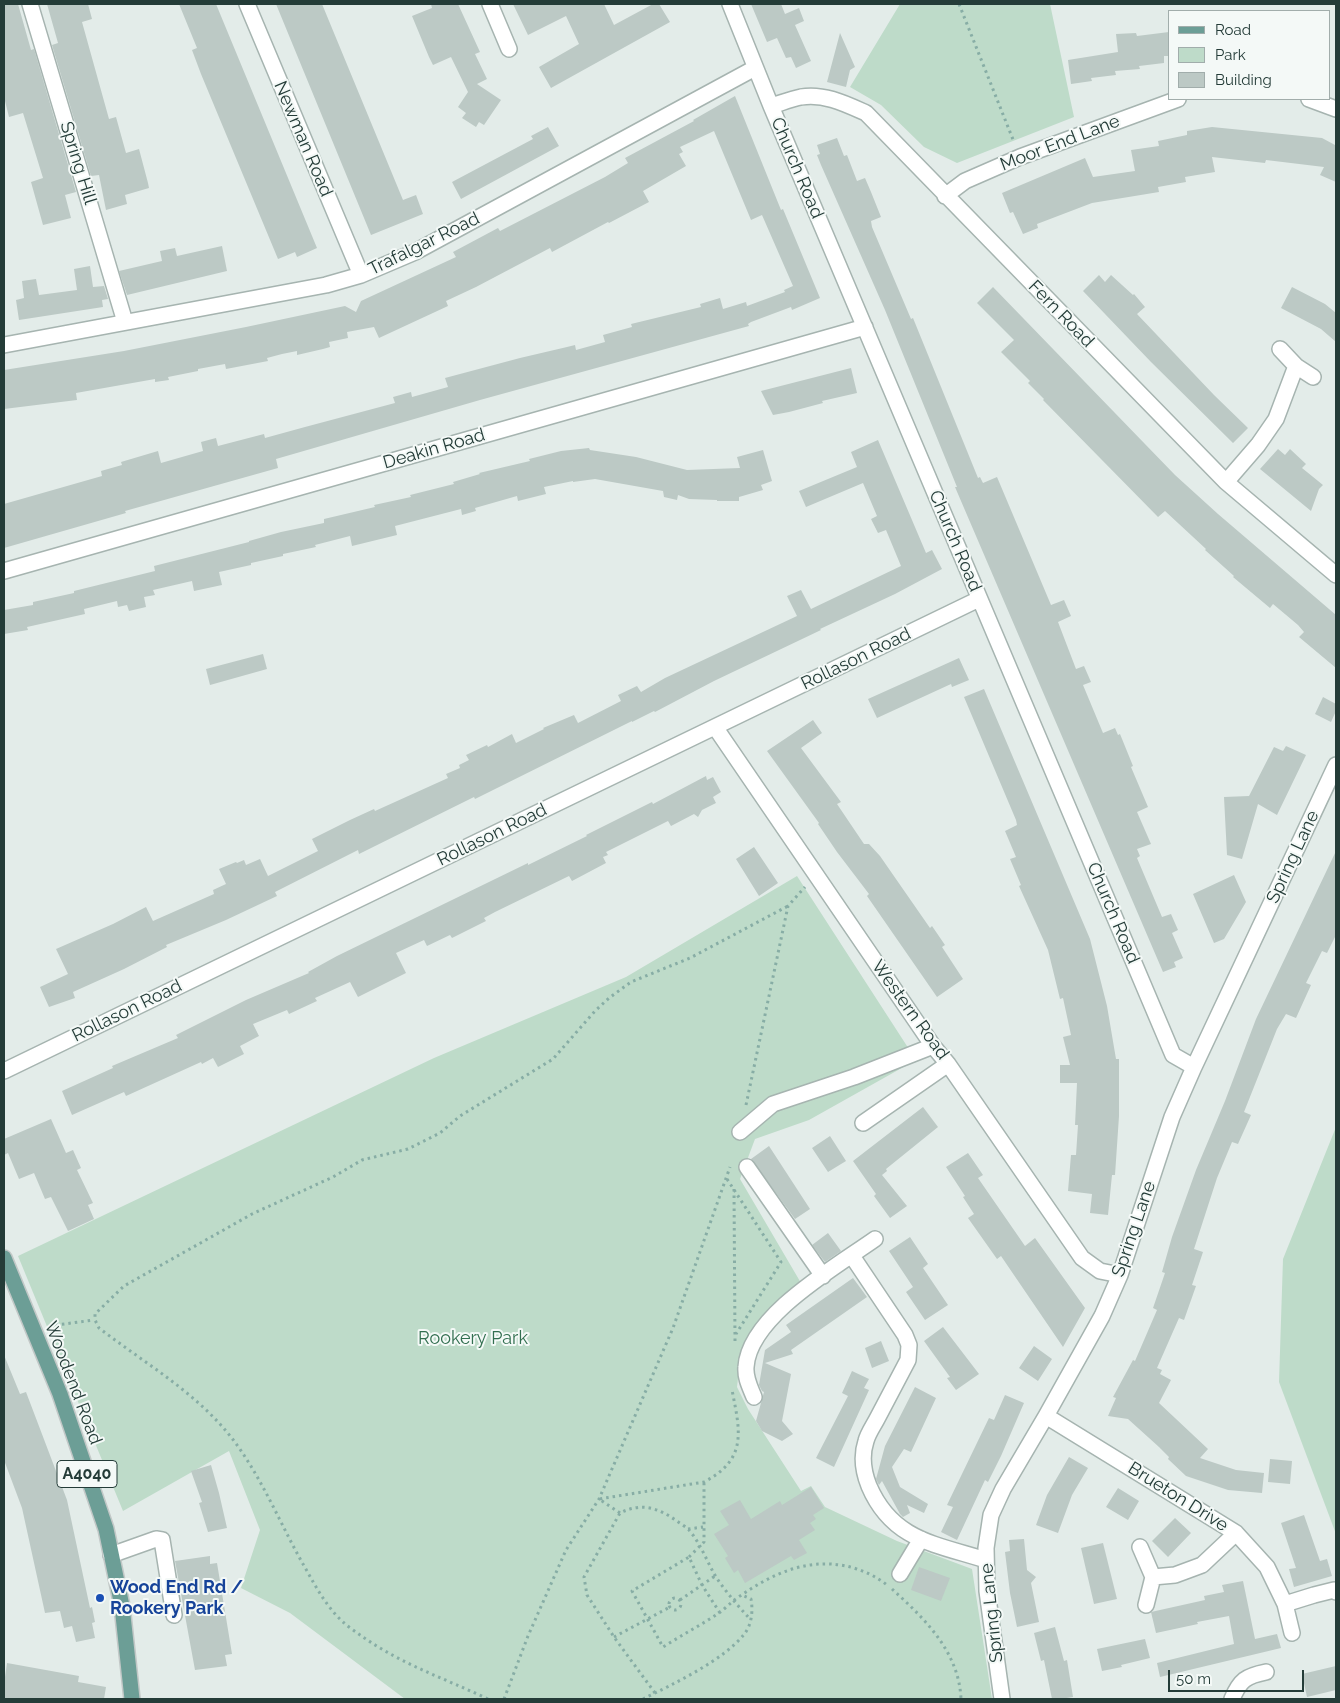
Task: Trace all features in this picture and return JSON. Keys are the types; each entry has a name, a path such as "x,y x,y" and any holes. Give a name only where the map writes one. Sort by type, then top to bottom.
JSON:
{"main road":[{"name":"Woodend Road","path":"4,1258 60,1394 106,1529 122,1606 132,1699"}],"street":[{"name":"Spring Hill","path":"30,4 125,322"},
{"name":"Newman Road","path":"247,4 361,275"},
{"path":"490,4 509,49"},
{"name":"Church Road","path":"730,4 755,68 979,599 1174,1054 1194,1067"},
{"name":"Trafalgar Road","path":"4,345 326,285 361,275 415,252 755,68"},
{"name":"Fern Road","path":"771,106 801,97 819,96 843,102 866,113 1226,482 1336,575"},
{"name":"Moor End Lane","path":"945,196 965,181 1020,157 1175,100"},
{"path":"1312,100 1336,109"},
{"name":"Deakin Road","path":"4,571 865,327"},
{"path":"1280,350 1296,366 1313,376"},
{"path":"1226,482 1258,445 1276,419 1296,366"},
{"name":"Rollason Road","path":"4,1071 979,599"},
{"name":"Western Road","path":"715,727 933,1046 948,1064 1082,1258 1100,1271 1120,1275"},
{"name":"Spring Lane","path":"1002,1699 987,1591 986,1548 991,1515 1002,1490 1102,1316 1120,1275 1172,1117 1336,765"},
{"path":"740,1132 773,1104 854,1077 933,1046"},
{"path":"863,1123 948,1064"},
{"path":"747,1167 823,1276"},
{"path":"754,1397 748,1382 746,1366 758,1333 788,1300 875,1239"},
{"path":"852,1256 899,1326 909,1345 908,1360 866,1441 863,1464 865,1476 886,1516 901,1530 986,1560"},
{"name":"Brueton Drive","path":"1046,1416 1236,1533 1267,1567 1285,1604 1292,1633"},
{"path":"1154,1576 1175,1575 1202,1566 1236,1533"},
{"path":"111,1555 156,1538 162,1540 174,1615"},
{"path":"900,1574 922,1539"},
{"path":"1140,1546 1154,1576 1146,1605"},
{"path":"1285,1604 1334,1590 1336,1592"},
{"path":"1232,1699 1237,1687 1248,1676 1266,1672"}],"path":[{"path":"959,4 1020,157"},
{"path":"488,1699 435,1677 385,1652 342,1622 320,1594 262,1486 237,1446 209,1413 167,1376 99,1328 95,1320 95,1314 124,1286 252,1214 333,1177 362,1160 408,1149 440,1133 460,1116 553,1059 595,1011 631,982 690,958 788,906 815,875"},
{"path":"740,1132 788,906"},
{"path":"504,1699 528,1636 566,1550 599,1499 673,1328 732,1160"},
{"path":"727,1178 780,1262 736,1336"},
{"path":"734,1189 735,1346"},
{"path":"33,1328 95,1320"},
{"path":"599,1499 704,1482 717,1475 728,1464 737,1450 740,1427 731,1384"},
{"path":"704,1482 704,1542 689,1557 632,1591 663,1647 720,1613 733,1601 773,1577 800,1565 829,1562 856,1568 882,1581 915,1610 935,1632 954,1664 960,1685 961,1699"},
{"path":"599,1499 620,1513"},
{"path":"655,1693 614,1637 587,1595 584,1577 620,1513 630,1508 644,1507 662,1511 688,1529 733,1601 750,1619"},
{"path":"688,1529 703,1527"},
{"path":"689,1557 702,1585 720,1613"},
{"path":"680,1600 716,1576"},
{"path":"643,1699 717,1657 737,1642 747,1631 753,1608 751,1600 742,1595"},
{"path":"670,1607 670,1600 673,1598 680,1600"},
{"path":"670,1607 674,1610 678,1609 681,1606 680,1600"},
{"path":"614,1637 670,1607"}],"green space":[{"path":"900,4 1050,4 1074,117 957,163 924,147 881,105 850,87"},
{"name":"Rookery Park","path":"797,876 916,1060 809,1120 755,1139 740,1179 801,1283 749,1333 740,1361 737,1387 748,1409 801,1491 811,1486 825,1507 897,1541 972,1569 992,1699 405,1699 290,1613 241,1588 260,1530 229,1451 123,1511 18,1256 434,1058 626,977"},
{"path":"1336,1127 1336,1534 1279,1382 1283,1259"}],"building":[{"path":"4,4 18,4 31,50 34,49 76,192 65,195 71,218 43,225 31,182 43,178 23,113 9,117 4,97"},
{"path":"47,4 88,4 92,19 82,22 109,119 116,117 126,153 139,149 149,188 125,195 127,204 106,210 99,175 91,176 52,45 58,43"},
{"path":"179,4 216,4 317,248 297,257 295,252 278,259 201,74 192,50 197,48"},
{"path":"276,4 322,4 403,200 416,195 423,214 371,235"},
{"path":"431,4 458,4 480,52 475,54 487,79 477,84 501,100 484,125 479,122 476,127 462,118 466,113 458,107 468,92 451,57 433,65 429,57 412,16 432,8"},
{"path":"513,4 604,4 614,25 653,4 659,4 670,22 551,88 539,67 579,44 566,16 528,35"},
{"path":"751,4 781,4 785,14 799,8 804,21 795,25 811,61 796,68 791,57 786,58 777,38 767,42"},
{"path":"1168,32 1168,56 1164,56 1164,63 1139,66 1140,69 1115,71 1116,75 1091,78 1092,81 1071,84 1068,60 1118,52 1116,34 1136,33 1137,36"},
{"path":"840,33 855,67 850,70 846,87 827,82"},
{"path":"735,96 781,210 783,209 820,298 792,310 791,307 751,322 748,324 749,326 480,400 276,459 278,468 125,511 126,513 4,548 4,504 102,476 101,471 122,465 121,462 158,451 161,463 203,451 201,442 216,438 218,446 264,434 265,438 395,403 393,397 411,392 412,397 448,387 445,378 575,345 576,350 605,342 603,335 632,327 631,324 701,307 700,304 720,298 723,309 746,302 747,306 785,292 784,290 793,286 762,215 751,220 714,131 680,147 683,152 679,154 686,166 643,191 649,202 552,252 550,248 446,301 448,306 379,338 374,327 347,332 348,338 329,342 330,347 297,355 297,351 267,358 268,361 226,369 225,364 198,369 198,371 168,377 169,380 155,382 155,379 76,393 77,400 4,409 4,370 124,351 345,306 356,312 361,301 456,257 453,252 498,228 500,231 605,177 628,163 625,158 694,121"},
{"path":"548,127 559,146 461,199 452,182 533,139 531,136"},
{"path":"1212,127 1322,138 1335,145 1336,142 1336,182 1320,175 1324,167 1266,160 1265,163 1212,157 1215,172 1185,177 1186,182 1158,187 1159,192 1092,203 1037,224 1038,228 1023,234 1013,212 1010,213 1002,193 1085,158 1093,177 1135,171 1131,150 1159,146 1158,141 1187,135 1187,131"},
{"path":"837,138 844,156 847,155 857,181 865,178 871,192 881,217 871,221 872,227 911,319 913,318 978,478 980,477 983,483 997,477 1051,605 1064,600 1071,616 1058,622 1076,669 1084,666 1091,682 1083,685 1103,733 1115,728 1118,735 1120,734 1133,766 1131,767 1148,807 1137,812 1151,844 1137,849 1140,856 1137,858 1162,917 1171,914 1178,930 1172,933 1183,958 1174,962 1176,967 1163,972 955,487 957,487 885,310 821,165 817,155 820,154 817,145"},
{"path":"222,246 227,271 127,295 119,271 162,261 160,251 175,248 177,256"},
{"path":"90,266 93,287 104,286 108,299 102,300 103,307 19,320 16,300 24,298 22,281 36,279 39,295 77,290 74,269"},
{"path":"1099,275 1105,282 1111,275 1134,294 1145,307 1137,314 1248,428 1233,443 1083,291"},
{"path":"993,287 1175,475 1336,615 1336,668 1299,637 1304,632 1298,625 1273,604 1270,608 1233,577 1165,511 1158,517 1043,400 1028,383 1030,381 1001,352 1014,340 977,303"},
{"path":"1292,287 1325,304 1336,313 1336,342 1321,329 1281,308"},
{"path":"851,368 857,393 822,401 823,403 789,412 773,415 761,391"},
{"path":"878,440 926,553 932,550 942,569 895,594 475,799 474,797 359,854 358,850 275,892 277,896 166,945 167,947 124,969 73,992 75,998 49,1007 40,987 68,974 56,949 146,907 153,921 214,894 213,890 226,884 219,869 236,862 244,860 246,865 260,859 268,876 318,851 312,839 374,809 375,811 448,778 446,774 460,768 459,765 469,760 466,755 487,745 488,747 512,734 516,743 543,728 574,715 578,723 621,701 618,695 637,686 641,692 665,678 797,616 787,596 801,590 811,609 901,566 886,530 878,533 871,519 877,516 863,483 806,507 799,491 857,467 851,452"},
{"path":"589,448 590,450 636,457 687,470 740,468 737,457 763,450 772,481 761,485 763,490 739,497 739,501 717,501 689,499 678,495 677,500 664,497 663,491 595,479 573,481 544,487 546,494 518,501 517,496 475,508 476,511 462,515 461,509 395,526 397,535 352,546 350,536 315,545 316,547 283,554 283,556 251,563 251,565 219,572 222,585 194,591 192,581 153,590 155,595 144,597 146,607 129,611 127,605 118,607 117,601 84,609 85,614 27,627 28,630 4,634 4,610 33,605 33,602 155,571 154,566 281,532 324,523 324,519 411,497 410,495 454,484 453,482 479,473 530,461 529,459 561,451"},
{"path":"1278,449 1285,455 1290,449 1306,464 1302,468 1323,485 1319,489 1311,511 1260,469"},
{"path":"263,654 267,669 210,685 206,669"},
{"path":"959,658 969,680 952,687 951,684 877,718 868,699"},
{"path":"984,689 1090,939 1107,1006 1116,1059 1119,1059 1119,1116 1115,1175 1112,1175 1108,1215 1090,1213 1092,1194 1068,1191 1071,1155 1076,1155 1078,1125 1075,1125 1077,1083 1060,1083 1060,1065 1070,1065 1063,1037 1071,1035 1063,998 1060,999 1048,950 1019,886 1021,885 1010,859 1016,857 1005,831 1017,825 1016,820 964,697"},
{"path":"1323,697 1336,704 1336,711 1331,722 1315,714"},
{"path":"813,720 822,733 801,748 841,802 837,804 864,844 869,844 880,856 930,928 932,926 945,945 942,947 963,979 937,997 867,896 869,894 837,852 819,823 767,751"},
{"path":"1286,746 1306,755 1277,815 1258,804 1242,859 1227,855 1224,797 1249,796 1274,747 1283,751"},
{"path":"706,776 707,780 713,777 721,792 713,797 716,803 702,810 698,817 694,814 671,826 668,821 606,852 608,855 603,857 606,863 572,881 569,876 495,912 484,918 486,921 452,938 450,935 427,946 424,940 396,953 406,973 358,997 350,982 315,998 317,1001 289,1014 287,1010 253,1024 259,1036 240,1046 244,1054 218,1067 213,1058 126,1096 124,1092 72,1115 62,1091 113,1068 112,1066 178,1038 176,1035 246,1000 309,973 337,956 528,863 528,865"},
{"path":"754,847 778,883 759,896 736,859"},
{"path":"1336,851 1336,935 1327,953 1322,951 1306,983 1311,985 1296,1018 1286,1014 1277,1029 1244,1112 1251,1115 1238,1144 1232,1142 1217,1178 1194,1249 1203,1252 1192,1285 1196,1286 1184,1320 1179,1318 1157,1368 1162,1370 1160,1374 1171,1380 1159,1403 1208,1449 1200,1458 1236,1470 1264,1473 1262,1493 1228,1490 1186,1476 1168,1459 1169,1457 1159,1447 1128,1419 1108,1416 1116,1398 1113,1397 1133,1360 1135,1361 1157,1310 1153,1308 1165,1273 1162,1272 1172,1237 1196,1170 1256,1019"},
{"path":"1234,875 1246,902 1224,939 1214,943 1193,894"},
{"path":"923,1107 938,1127 886,1169 887,1171 882,1175 907,1206 890,1218 853,1161"},
{"path":"51,1119 66,1153 73,1150 81,1168 77,1170 93,1203 88,1205 94,1219 68,1231 51,1197 45,1199 34,1173 19,1179 8,1153 4,1155 4,1139"},
{"path":"830,1136 846,1161 828,1172 812,1148"},
{"path":"769,1146 810,1209 795,1219 751,1159"},
{"path":"968,1153 983,1175 978,1178 1025,1246 1035,1238 1085,1308 1063,1347 1001,1256 997,1259 968,1218 974,1214 946,1167"},
{"path":"828,1233 841,1251 825,1262 812,1245"},
{"path":"910,1237 928,1264 923,1268 948,1305 925,1320 906,1292 913,1287 889,1251"},
{"path":"853,1278 867,1297 791,1350 793,1354 765,1363 791,1374 782,1421 793,1434 782,1441 762,1431 756,1421 764,1392 759,1385 765,1350 791,1332 786,1325"},
{"path":"943,1327 979,1374 956,1390 947,1378 950,1377 924,1341"},
{"path":"881,1341 889,1361 872,1368 865,1348"},
{"path":"1034,1346 1052,1359 1038,1381 1019,1368"},
{"path":"4,1355 20,1394 26,1392 67,1500 90,1608 92,1607 95,1622 92,1623 95,1638 76,1642 72,1626 64,1628 60,1611 45,1613 22,1508 4,1460"},
{"path":"852,1371 869,1379 864,1388 869,1390 834,1467 816,1458 848,1396 842,1393"},
{"path":"915,1387 936,1398 911,1452 904,1449 892,1467 900,1487 928,1504 924,1513 907,1505 910,1513 903,1517 882,1481 879,1485 876,1479 885,1446"},
{"path":"1005,1395 1024,1403 1001,1456 988,1482 985,1480 957,1540 941,1532 953,1507 947,1505 989,1418 994,1420"},
{"path":"1069,1457 1088,1468 1072,1495 1058,1533 1036,1525 1047,1495"},
{"path":"1270,1459 1292,1461 1290,1484 1268,1482"},
{"path":"211,1465 227,1528 208,1532 199,1503 202,1502 191,1471"},
{"path":"811,1487 824,1508 813,1515 816,1519 810,1523 815,1530 799,1540 807,1553 794,1560 791,1556 745,1583 738,1570 734,1573 725,1558 728,1556 714,1534 729,1525 720,1511 740,1500 751,1519 780,1501 782,1505"},
{"path":"1118,1488 1139,1501 1128,1520 1106,1507"},
{"path":"1304,1515 1320,1561 1327,1559 1332,1576 1294,1587 1289,1569 1296,1568 1281,1523"},
{"path":"1175,1518 1191,1533 1168,1557 1152,1541"},
{"path":"1024,1539 1027,1570 1036,1577 1031,1583 1039,1622 1017,1627 1010,1593 1005,1552 1010,1551 1009,1540"},
{"path":"1103,1543 1117,1599 1094,1604 1081,1548"},
{"path":"210,1556 210,1564 217,1563 232,1654 225,1655 227,1666 195,1670 175,1561"},
{"path":"919,1567 950,1578 941,1601 911,1590"},
{"path":"1243,1581 1255,1639 1277,1634 1281,1648 1160,1677 1157,1663 1234,1644 1229,1616 1156,1633 1151,1612 1205,1600 1204,1596 1224,1592 1222,1585"},
{"path":"1055,1627 1064,1661 1067,1660 1073,1697 1052,1699 1044,1660 1041,1661 1034,1633"},
{"path":"1145,1639 1150,1658 1102,1671 1097,1649"},
{"path":"7,1663 79,1676 78,1682 106,1687 104,1699 4,1699"},
{"path":"1336,1666 1336,1690 1307,1697 1302,1674"}],"place":[{"name":"Wood End Rd / Rookery Park","path":"100,1598"}]}
